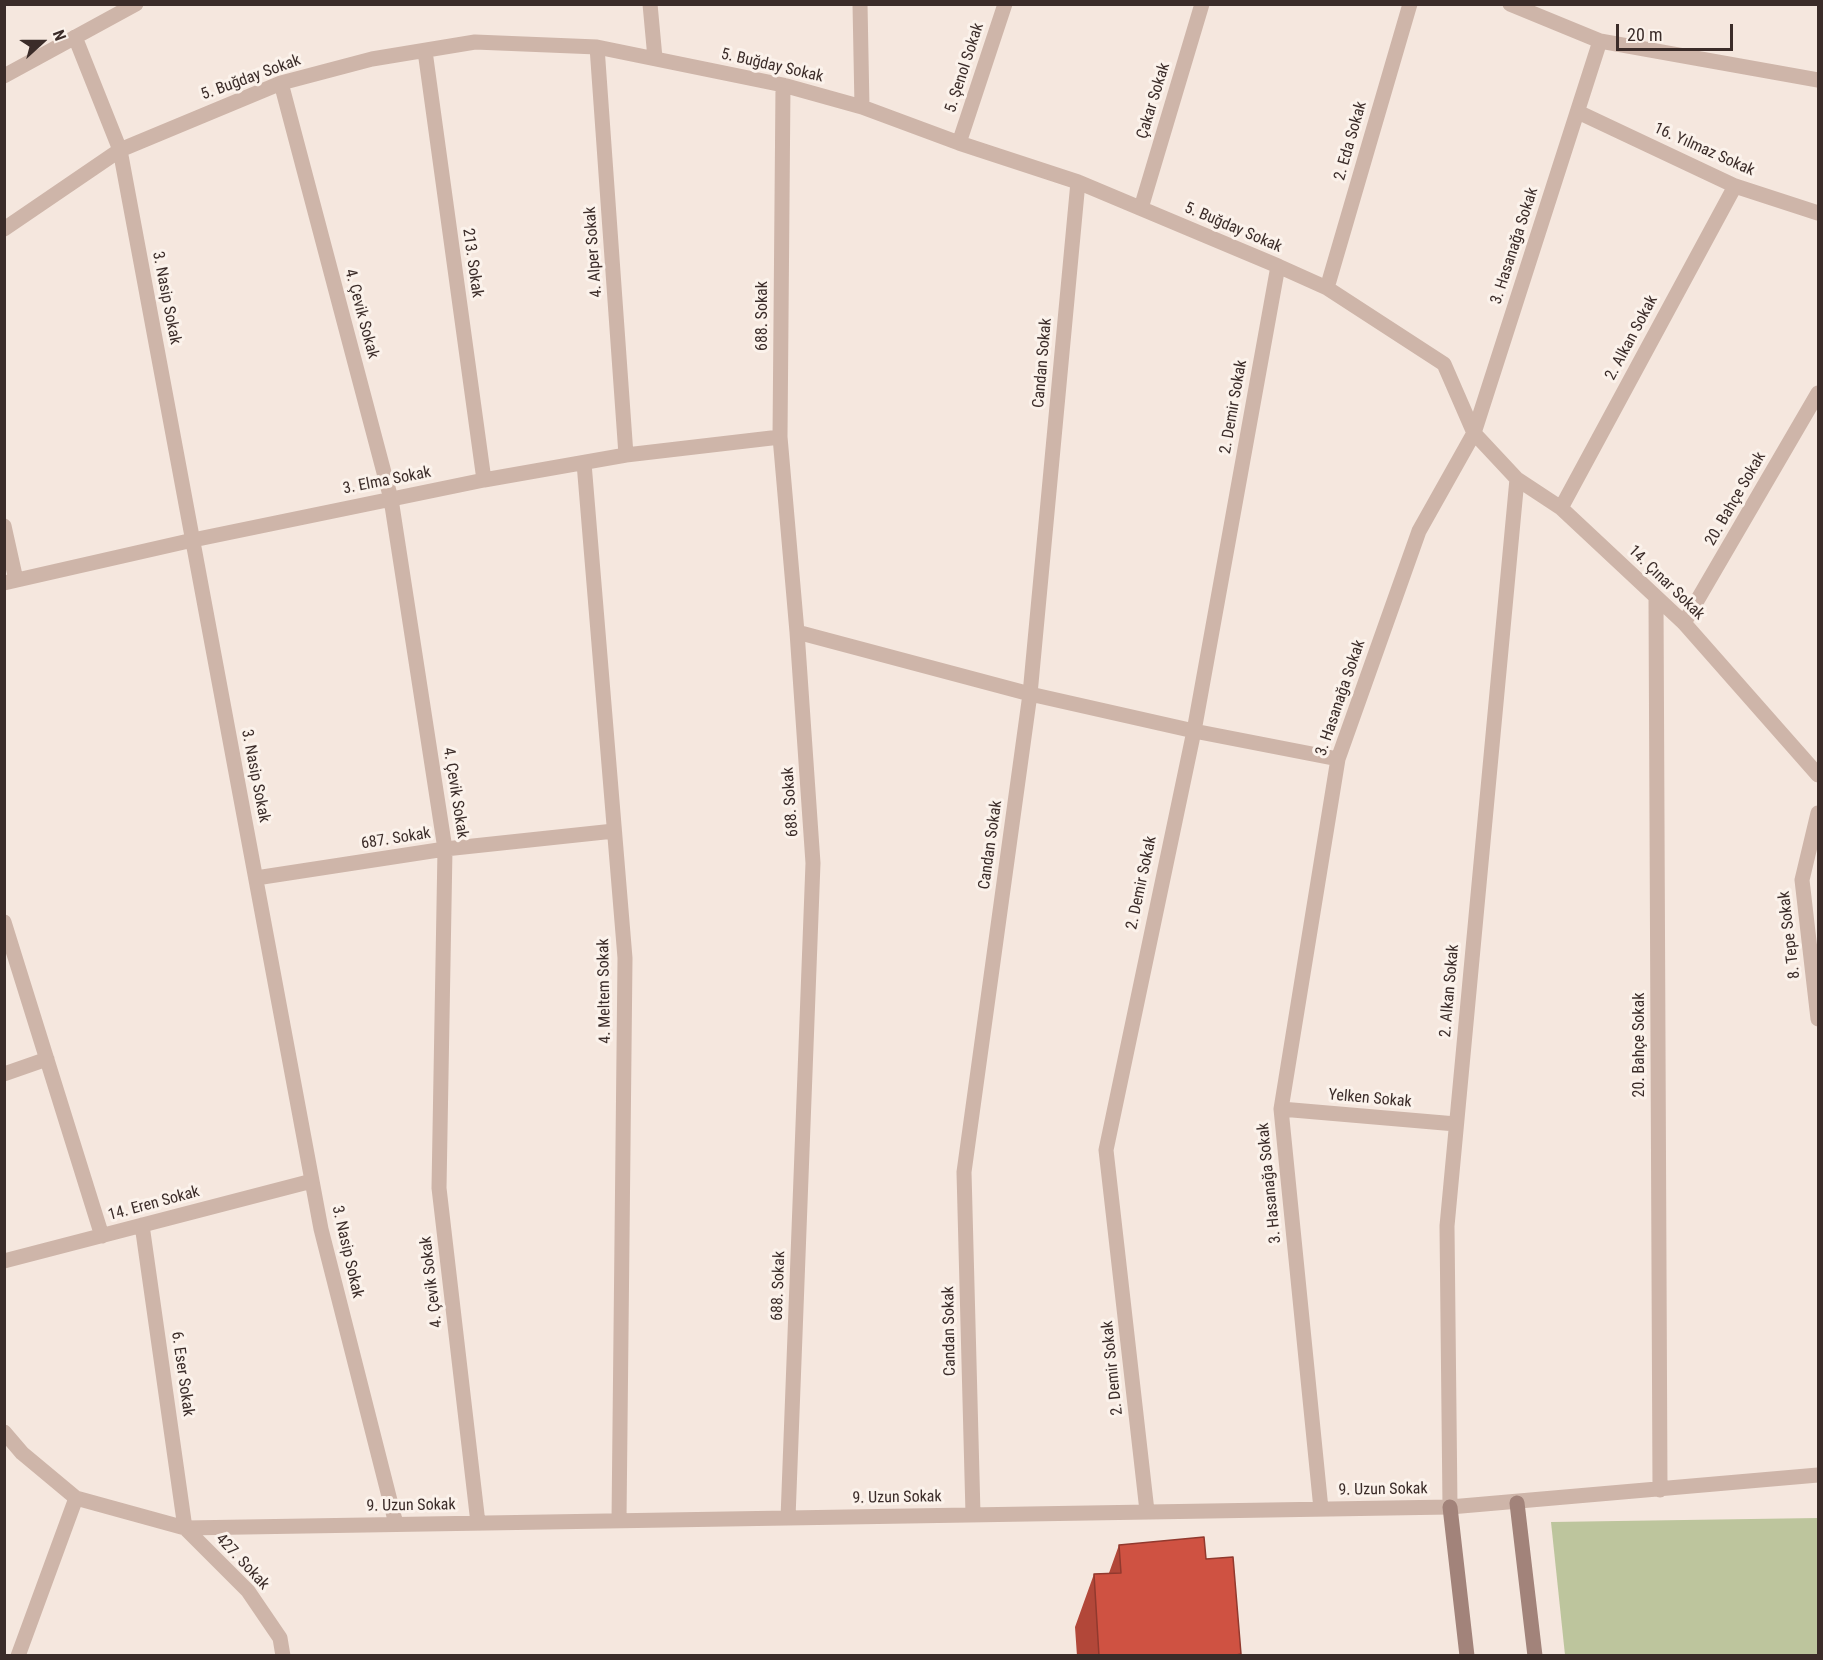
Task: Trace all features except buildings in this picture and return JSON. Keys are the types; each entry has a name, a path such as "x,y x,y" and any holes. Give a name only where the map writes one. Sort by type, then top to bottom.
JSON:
{"street":[{"path":"4,76 136,4"},
{"path":"650,4 655,58"},
{"path":"860,4 862,107"},
{"name":"5. Şenol Sokak","path":"959,144 1005,4"},
{"name":"Çakar Sokak","path":"1141,208 1202,4"},
{"name":"2. Eda Sokak","path":"1327,288 1410,4"},
{"path":"1510,4 1600,41 1818,80"},
{"name":"3. Nasip Sokak","path":"75,37 120,150 321,1229 396,1524"},
{"name":"3. Hasanağa Sokak","path":"1321,1509 1281,1109 1338,759 1419,531 1474,433 1600,41"},
{"name":"5. Buğday Sokak","path":"4,229 120,150 281,83 372,59 475,42 597,46 783,85 862,107 959,144 1078,182 1278,266 1327,288 1444,364 1474,433"},
{"name":"4. Alper Sokak","path":"597,46 626,455"},
{"name":"213. Sokak","path":"425,51 484,480"},
{"name":"4. Çevik Sokak","path":"281,83 391,499 445,849 439,1188 478,1523"},
{"name":"688. Sokak","path":"783,85 780,437 797,632 813,863 788,1518"},
{"name":"16. Yılmaz Sokak","path":"1578,112 1735,186 1818,213"},
{"name":"Candan Sokak","path":"972,1514 964,1172 1030,694 1078,182"},
{"name":"2. Alkan Sokak","path":"1561,508 1735,186"},
{"name":"2. Demir Sokak","path":"1147,1511 1106,1150 1194,731 1278,266"},
{"name":"20. Bahçe Sokak","path":"1684,623 1818,393"},
{"name":"14. Çınar Sokak","path":"1474,433 1517,479 1561,508 1684,623 1818,775"},
{"name":"3. Elma Sokak","path":"10,581 193,540 484,480 626,455 780,437"},
{"name":"4. Meltem Sokak","path":"584,463 625,958 619,1520"},
{"name":"2. Alkan Sokak","path":"1450,1507 1447,1226 1517,479"},
{"path":"4,526 10,581"},
{"name":"20. Bahçe Sokak","path":"1656,599 1660,1490"},
{"path":"797,632 1030,694 1194,731 1338,759"},
{"name":"8. Tepe Sokak","path":"1818,813 1802,880 1818,1019"},
{"name":"687. Sokak","path":"255,878 445,849 614,831"},
{"path":"4,922 102,1236"},
{"path":"4,1074 47,1059"},
{"name":"Yelken Sokak","path":"1281,1109 1456,1125"},
{"name":"14. Eren Sokak","path":"4,1262 312,1181"},
{"name":"6. Eser Sokak","path":"142,1225 185,1528"},
{"name":"9. Uzun Sokak","path":"4,1432 21,1453 76,1498 185,1528 1450,1507 1818,1476"},
{"path":"18,1656 76,1498"},
{"path":"1517,1503 1535,1656"},
{"path":"1450,1507 1467,1656"},
{"name":"427. Sokak","path":"185,1528 248,1591 280,1638 283,1656"}],"green space":[{"path":"1818,1518 1818,1655 1565,1655 1551,1522"}]}
